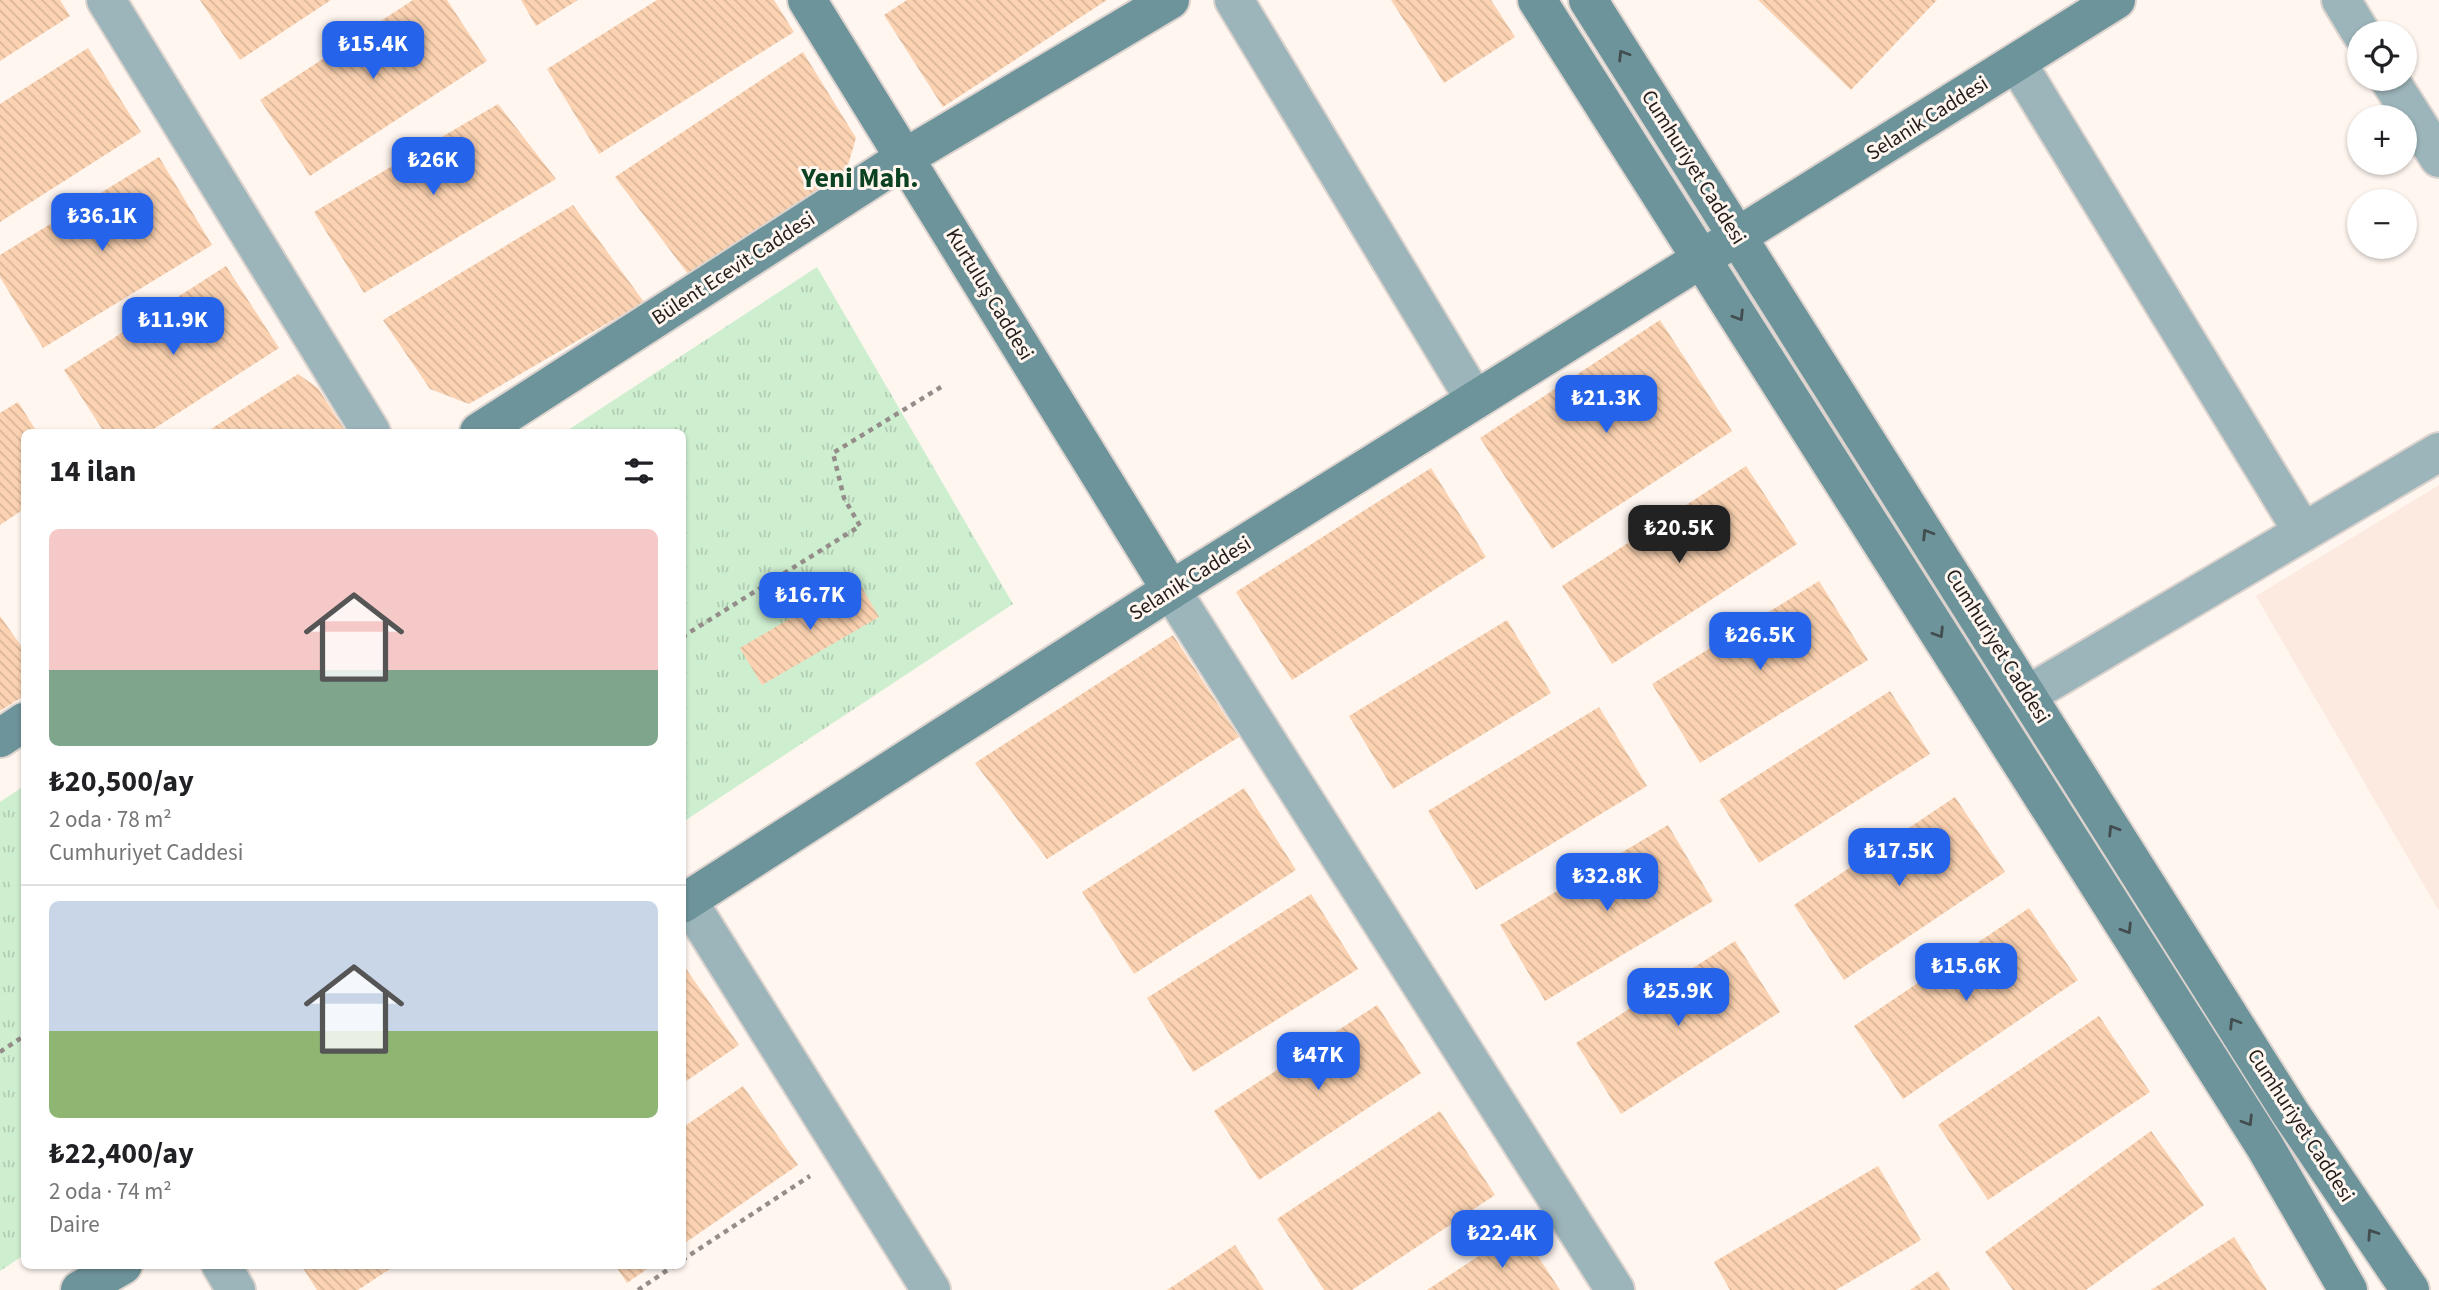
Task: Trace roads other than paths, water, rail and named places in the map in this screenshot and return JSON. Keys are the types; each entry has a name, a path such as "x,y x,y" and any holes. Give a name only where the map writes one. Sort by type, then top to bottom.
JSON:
{"street":[{"path":"106,0 369,429"},
{"name":"Kurtuluş Caddesi","path":"807,0 906,156 1171,590"},
{"name":"Bülent Ecevit Caddesi","path":"484,429 906,156 1170,0"},
{"path":"1234,0 1475,400"},
{"name":"Cumhuriyet Caddesi","path":"1537,0 2256,1133 2348,1290"},
{"name":"Cumhuriyet Caddesi","path":"1588,0 2029,694 2291,1114 2410,1290"},
{"name":"Selanik Caddesi","path":"686,901 1171,590 2116,0"},
{"path":"2340,0 2353,21"},
{"path":"2017,62 2303,532"},
{"path":"2397,91 2439,158"},
{"path":"2029,694 2439,452"},
{"path":"1171,590 1615,1290"},
{"path":"0,738 21,724"},
{"path":"686,904 931,1290"},
{"path":"80,1290 116,1269"},
{"path":"223,1269 236,1290"}],"district":[{"name":"Yeni Mah.","path":"860,177"}]}
